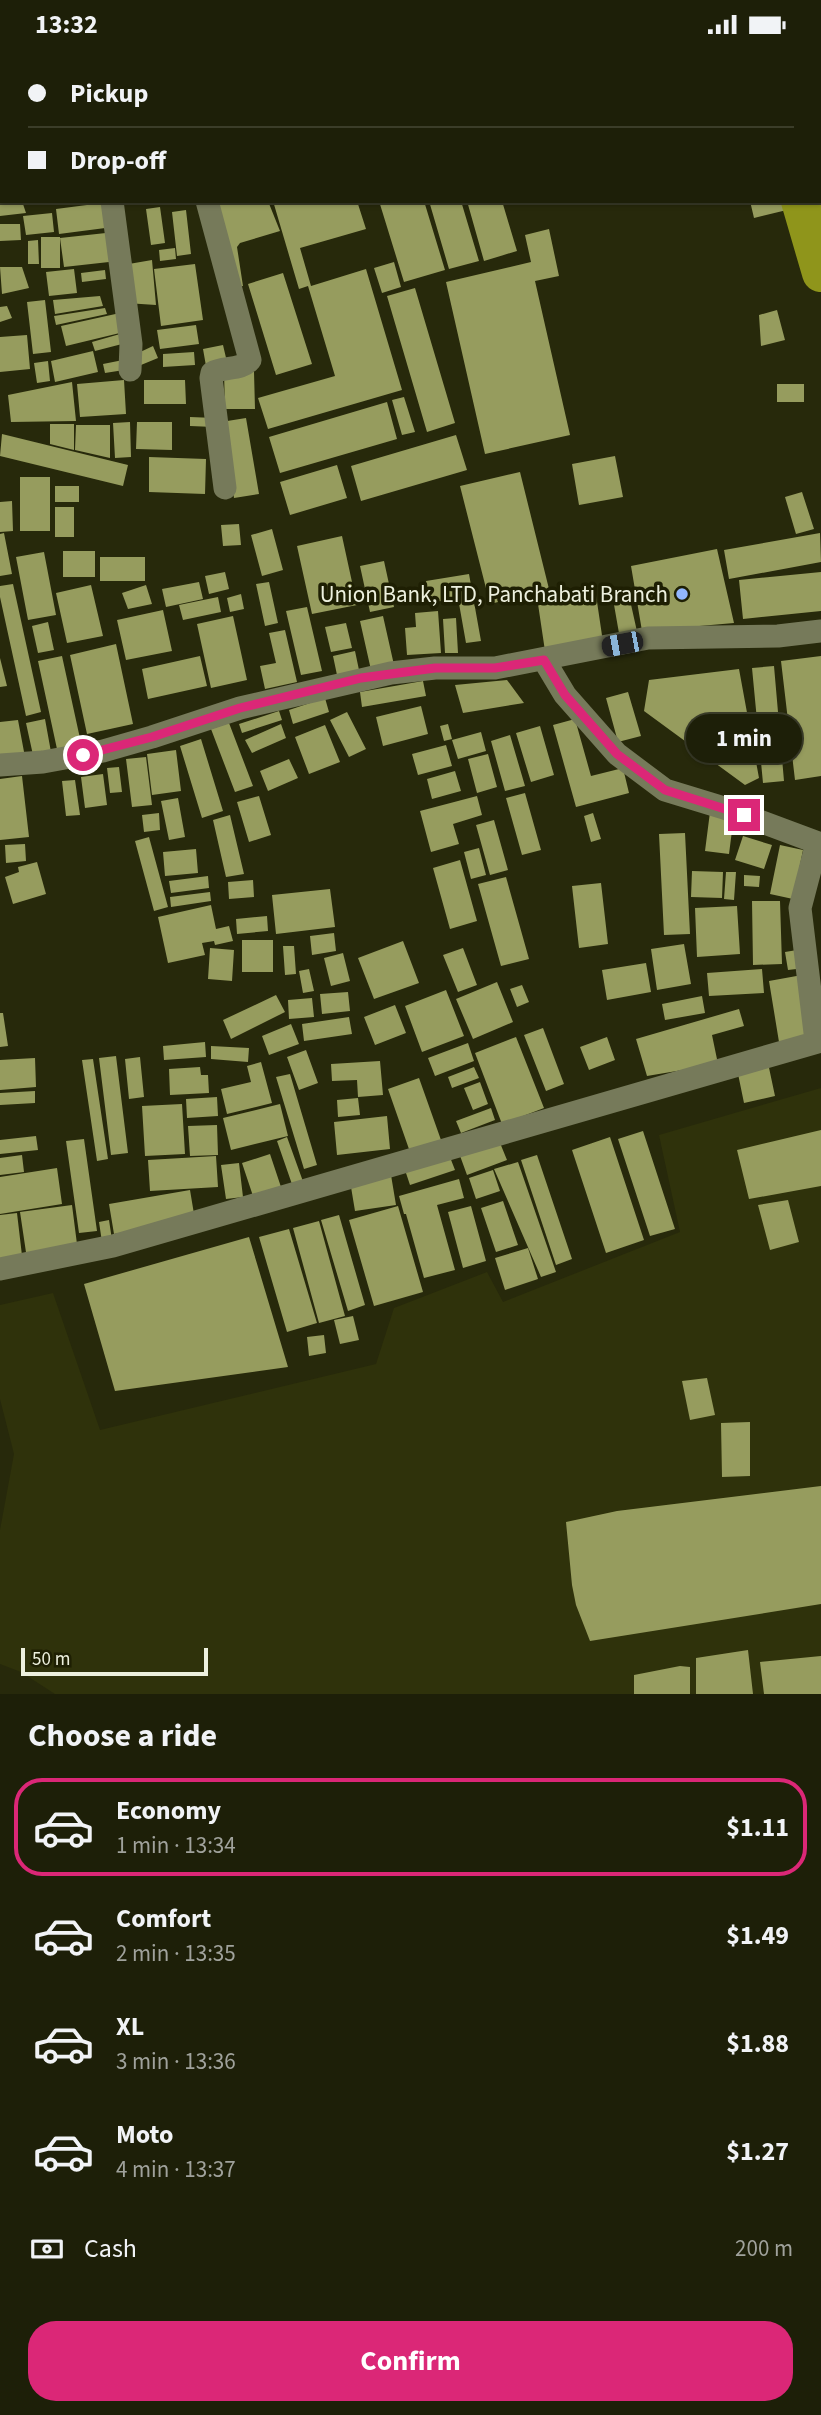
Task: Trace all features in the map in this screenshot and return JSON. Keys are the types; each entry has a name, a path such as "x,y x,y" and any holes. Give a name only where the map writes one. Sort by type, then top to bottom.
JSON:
{"highway":[{"path":"801,203 821,273"}],"street":[{"path":"111,203 131,344 130,370"},
{"path":"208,203 250,360 244,365 212,373 225,488"},
{"path":"0,765 43,762 103,751 240,708 361,678 435,668 495,668 648,638 778,636 821,631"},
{"path":"0,1269 113,1246 819,1041 800,908 819,844 724,808 665,790 617,754 565,695 544,660"}],"shaded area":[{"path":"821,1088 821,1694 55,1694 21,1672 0,1664 0,1530 14,1454 0,1399 0,1305 53,1293 100,1430 376,1364 394,1308 487,1272 503,1302 680,1232 659,1135"}],"building":[{"path":"0,203 23,203 26,213 0,216"},
{"path":"110,203 113,227 59,234 56,209"},
{"path":"214,203 269,203 280,231 240,243 237,247 243,286 233,288"},
{"path":"274,203 358,203 366,229 300,248 311,286 366,269 402,390 268,429 258,398 335,376 308,286 299,289"},
{"path":"380,203 425,203 445,270 404,282"},
{"path":"430,203 462,203 479,261 449,269"},
{"path":"468,203 503,203 517,251 484,261"},
{"path":"750,203 789,203 791,209 754,218"},
{"path":"160,207 165,243 151,245 146,209"},
{"path":"186,210 191,254 177,256 172,212"},
{"path":"52,213 54,232 26,235 23,216"},
{"path":"0,224 20,224 21,240 0,241"},
{"path":"549,229 559,276 535,281 570,435 485,454 446,282 531,262 525,235"},
{"path":"115,232 118,261 64,267 60,238"},
{"path":"41,237 60,237 60,268 41,268"},
{"path":"38,240 39,264 28,264 28,241"},
{"path":"175,248 176,259 160,261 159,250"},
{"path":"152,260 156,305 126,303 123,265"},
{"path":"394,262 401,287 382,293 374,268"},
{"path":"195,264 203,320 161,326 154,269"},
{"path":"0,267 22,267 29,288 2,294"},
{"path":"74,269 77,293 49,296 46,272"},
{"path":"105,270 106,279 82,282 81,273"},
{"path":"283,273 312,364 276,375 248,284"},
{"path":"415,288 455,423 427,432 387,296"},
{"path":"100,296 103,306 55,314 53,300"},
{"path":"45,300 51,352 33,354 27,302"},
{"path":"7,306 12,318 0,322 0,307"},
{"path":"105,308 107,314 56,325 54,316"},
{"path":"777,310 785,340 761,346 759,315"},
{"path":"120,313 124,332 66,346 61,326"},
{"path":"196,325 199,344 160,349 157,330"},
{"path":"120,334 122,344 95,351 92,342"},
{"path":"27,335 30,369 0,372 0,337"},
{"path":"223,345 227,362 206,366 203,349"},
{"path":"153,346 158,358 141,365 136,354"},
{"path":"93,351 98,372 55,382 51,361"},
{"path":"194,352 195,365 163,367 163,354"},
{"path":"123,360 124,370 105,373 103,364"},
{"path":"48,361 50,381 37,383 34,363"},
{"path":"224,372 254,372 255,409 225,409"},
{"path":"124,380 126,414 80,417 77,384"},
{"path":"144,380 185,380 186,404 144,404"},
{"path":"72,382 76,421 11,422 8,395"},
{"path":"777,384 804,384 804,402 777,402"},
{"path":"404,397 415,432 402,435 392,400"},
{"path":"387,402 397,439 280,473 269,437"},
{"path":"190,417 215,418 214,427 190,426"},
{"path":"246,418 259,494 234,498 221,422"},
{"path":"130,422 131,457 115,458 113,423"},
{"path":"137,422 172,422 172,450 136,449"},
{"path":"50,424 74,424 74,450 50,444"},
{"path":"76,425 110,425 110,458 75,450"},
{"path":"2,434 128,465 123,486 0,456"},
{"path":"456,435 467,470 361,501 351,466"},
{"path":"615,456 623,497 579,505 572,464"},
{"path":"149,457 206,459 205,494 149,492"},
{"path":"337,465 347,498 290,515 280,482"},
{"path":"520,472 549,589 490,604 460,486"},
{"path":"20,477 50,477 50,531 20,531"},
{"path":"55,486 79,486 79,502 55,502"},
{"path":"802,492 814,529 796,534 785,497"},
{"path":"12,501 13,531 0,532 0,502"},
{"path":"55,507 74,507 74,537 55,537"},
{"path":"239,524 241,545 223,546 221,525"},
{"path":"272,529 283,570 262,576 251,535"},
{"path":"4,533 12,574 0,576 0,534"},
{"path":"820,533 821,562 729,579 724,550"},
{"path":"342,536 357,605 312,614 297,546"},
{"name":"Union Bank, LTD, Panchabati Branch","path":"717,549 734,623 642,631 631,566"},
{"path":"63,551 95,551 95,577 63,577"},
{"path":"44,552 56,615 28,620 16,557"},
{"path":"100,557 145,557 145,581 100,581"},
{"path":"384,561 394,607 370,612 360,566"},
{"path":"225,572 229,589 209,594 205,576"},
{"path":"821,572 821,611 743,619 739,580"},
{"path":"469,574 481,641 466,643 458,598 430,603 426,581"},
{"path":"199,582 203,599 166,607 162,589"},
{"path":"269,582 278,623 265,626 256,584"},
{"path":"13,584 41,712 26,716 0,597 0,586"},
{"path":"91,585 103,636 67,643 56,593"},
{"path":"146,585 152,604 128,609 122,593"},
{"path":"628,591 638,636 620,639 613,599"},
{"path":"241,594 244,609 230,612 227,598"},
{"path":"596,595 603,642 545,651 538,604"},
{"path":"218,597 221,612 183,620 179,605"},
{"path":"307,607 322,671 301,675 286,611"},
{"path":"163,610 172,651 126,660 117,620"},
{"path":"438,611 441,653 407,655 405,628 416,627 415,613"},
{"path":"233,616 247,680 211,688 197,624"},
{"path":"383,616 394,665 371,670 360,621"},
{"path":"456,618 458,653 445,653 443,619"},
{"path":"48,622 54,650 38,653 32,626"},
{"path":"346,623 352,648 331,652 325,627"},
{"path":"285,630 297,682 265,689 260,666 276,663 269,633"},
{"path":"116,644 133,724 87,734 70,655"},
{"path":"355,651 359,670 337,675 333,656"},
{"path":"62,656 81,743 57,749 38,661"},
{"path":"200,656 207,686 148,699 142,669"},
{"path":"821,656 821,776 795,780 781,661"},
{"path":"0,658 7,686 0,687"},
{"path":"774,666 784,781 763,783 752,668"},
{"path":"739,669 759,778 745,785 644,711 649,680"},
{"path":"507,680 524,703 463,713 455,685"},
{"path":"423,681 426,696 362,707 360,692"},
{"path":"628,692 641,736 618,742 606,698"},
{"path":"325,698 329,712 293,724 289,710"},
{"path":"421,706 428,734 383,746 376,717"},
{"path":"279,711 282,720 242,733 239,724"},
{"path":"347,712 366,749 349,757 330,720"},
{"path":"45,719 51,752 33,755 26,723"},
{"path":"575,719 591,776 623,768 629,793 576,807 553,725"},
{"path":"18,720 25,757 0,757 0,722"},
{"path":"229,723 253,786 235,792 211,729"},
{"path":"281,724 286,738 252,753 245,740"},
{"path":"448,724 452,739 444,741 440,726"},
{"path":"325,725 340,762 309,774 295,737"},
{"path":"540,726 554,775 531,782 516,733"},
{"path":"481,732 486,751 458,759 452,740"},
{"path":"510,735 525,786 505,791 491,741"},
{"path":"201,739 223,811 202,818 180,746"},
{"path":"446,745 452,766 418,775 412,754"},
{"path":"176,750 181,791 152,795 147,754"},
{"path":"488,754 497,787 477,793 468,759"},
{"path":"146,757 152,805 132,807 126,759"},
{"path":"289,759 298,778 268,791 260,771"},
{"path":"119,767 122,792 110,793 107,768"},
{"path":"455,771 461,791 432,799 427,779"},
{"path":"103,774 107,805 85,808 81,777"},
{"path":"22,776 29,837 0,840 0,779"},
{"path":"75,780 80,815 66,816 62,781"},
{"path":"525,793 541,850 522,855 506,798"},
{"path":"259,796 271,835 249,842 237,802"},
{"path":"477,796 482,815 453,824 459,844 431,852 420,811"},
{"path":"178,798 185,837 169,840 161,801"},
{"path":"710,812 734,815 729,854 705,851"},
{"path":"159,813 160,830 144,832 142,815"},
{"path":"593,813 601,839 591,842 584,816"},
{"path":"230,815 244,874 226,877 213,820"},
{"path":"494,820 508,870 490,875 476,825"},
{"path":"685,833 690,934 664,935 659,834"},
{"path":"743,836 772,845 764,869 735,860"},
{"path":"149,837 168,907 154,911 135,841"},
{"path":"25,844 26,861 6,863 5,845"},
{"path":"780,845 803,850 793,899 770,894"},
{"path":"479,848 486,875 471,879 464,852"},
{"path":"196,849 198,873 165,876 163,852"},
{"path":"460,860 477,921 450,929 433,868"},
{"path":"37,862 46,894 13,904 5,877 19,872 18,867"},
{"path":"692,871 723,872 722,898 691,897"},
{"path":"726,872 736,872 734,900 724,899"},
{"path":"744,875 760,876 759,887 744,886"},
{"path":"208,876 209,888 171,893 169,881"},
{"path":"506,877 529,959 501,966 478,884"},
{"path":"253,880 254,897 229,899 228,882"},
{"path":"601,883 608,944 579,948 572,886"},
{"path":"330,889 335,927 276,934 272,895"},
{"path":"210,892 211,901 171,907 170,897"},
{"path":"752,901 780,901 782,964 753,965"},
{"path":"211,905 216,929 229,926 233,941 215,945 214,941 202,943 205,955 168,963 158,917"},
{"path":"737,906 740,954 697,957 695,908"},
{"path":"267,916 268,931 237,934 236,919"},
{"path":"334,933 336,951 312,955 310,936"},
{"path":"242,940 273,940 273,972 242,972"},
{"path":"403,941 419,983 374,999 358,958"},
{"path":"684,944 691,984 657,990 651,949"},
{"path":"283,946 294,946 296,974 285,975"},
{"path":"210,948 234,950 232,981 208,979"},
{"path":"463,948 477,985 458,992 443,955"},
{"path":"803,949 805,968 788,970 785,952"},
{"path":"343,953 350,981 331,986 324,958"},
{"path":"646,963 651,992 607,1000 602,970"},
{"path":"309,969 314,991 303,993 299,971"},
{"path":"762,969 764,993 709,996 707,973"},
{"path":"802,975 812,1036 779,1042 769,981"},
{"path":"497,982 513,1022 473,1039 456,999"},
{"path":"522,985 529,1002 517,1007 510,989"},
{"path":"446,990 464,1036 422,1052 405,1006"},
{"path":"348,992 350,1011 322,1014 320,994"},
{"path":"276,995 285,1012 231,1039 223,1020"},
{"path":"702,996 705,1013 665,1020 662,1004"},
{"path":"312,998 314,1017 289,1019 288,1000"},
{"path":"395,1005 406,1033 375,1045 364,1017"},
{"path":"739,1009 744,1026 712,1035 718,1064 647,1076 636,1039"},
{"path":"0,1013 3,1013 8,1046 0,1047"},
{"path":"349,1017 352,1034 304,1041 302,1024"},
{"path":"291,1024 299,1044 269,1055 262,1036"},
{"path":"543,1028 564,1084 546,1091 524,1035"},
{"path":"516,1037 544,1108 502,1124 475,1053"},
{"path":"607,1037 615,1060 589,1070 580,1047"},
{"path":"205,1042 206,1057 164,1060 163,1046"},
{"path":"468,1043 474,1061 435,1076 428,1058"},
{"path":"211,1046 249,1048 248,1062 211,1059"},
{"path":"306,1050 318,1083 299,1090 287,1057"},
{"path":"116,1056 128,1153 111,1155 99,1058"},
{"path":"140,1057 144,1097 129,1099 125,1059"},
{"path":"35,1058 36,1087 0,1090 0,1060"},
{"path":"93,1059 108,1159 97,1161 82,1060"},
{"path":"380,1061 383,1095 358,1097 357,1080 332,1081 331,1064"},
{"path":"261,1062 272,1103 227,1114 221,1089 251,1082 247,1066"},
{"path":"768,1063 775,1096 744,1103 737,1069"},
{"path":"200,1067 201,1075 208,1075 209,1093 170,1095 169,1069"},
{"path":"474,1067 479,1078 452,1088 448,1077"},
{"path":"290,1074 317,1165 304,1169 276,1077"},
{"path":"419,1078 441,1140 410,1152 388,1089"},
{"path":"480,1082 488,1104 473,1110 464,1088"},
{"path":"35,1091 35,1103 0,1105 0,1093"},
{"path":"217,1097 218,1116 187,1118 186,1099"},
{"path":"358,1098 360,1115 338,1117 337,1100"},
{"path":"182,1104 185,1154 145,1156 142,1106"},
{"path":"280,1104 288,1136 231,1150 223,1118"},
{"path":"491,1108 495,1120 461,1133 456,1121"},
{"path":"387,1116 390,1149 337,1155 334,1122"},
{"path":"217,1125 218,1155 190,1156 188,1126"},
{"path":"821,1130 821,1186 749,1199 737,1150"},
{"path":"643,1131 675,1229 650,1236 618,1139"},
{"path":"36,1136 38,1150 0,1154 0,1140"},
{"path":"287,1137 305,1187 294,1190 277,1141"},
{"path":"610,1137 644,1240 606,1253 572,1150"},
{"path":"498,1138 507,1160 467,1175 459,1153"},
{"path":"84,1139 97,1231 79,1233 66,1141"},
{"path":"448,1152 455,1170 410,1185 404,1167"},
{"path":"270,1154 281,1187 253,1196 242,1163"},
{"path":"22,1155 24,1172 0,1175 0,1158"},
{"path":"537,1155 572,1259 556,1265 521,1160"},
{"path":"216,1156 218,1187 150,1191 148,1160"},
{"path":"518,1162 556,1272 541,1277 494,1169"},
{"path":"239,1163 243,1197 226,1199 221,1165"},
{"path":"57,1168 62,1204 0,1214 0,1177"},
{"path":"493,1170 500,1191 476,1199 469,1178"},
{"path":"391,1175 396,1205 355,1211 350,1181"},
{"path":"459,1179 464,1198 437,1205 455,1270 424,1278 399,1196"},
{"path":"190,1190 195,1220 114,1234 109,1204"},
{"path":"788,1200 799,1242 770,1250 758,1205"},
{"path":"503,1201 518,1245 496,1252 481,1208"},
{"path":"72,1205 78,1252 27,1259 20,1212"},
{"path":"398,1206 423,1292 374,1306 349,1220"},
{"path":"471,1206 486,1261 463,1268 448,1212"},
{"path":"17,1213 23,1264 0,1266 0,1215"},
{"path":"339,1215 365,1305 348,1311 321,1220"},
{"path":"109,1220 112,1240 102,1242 99,1222"},
{"path":"319,1221 345,1316 319,1323 293,1228"},
{"path":"289,1229 317,1323 287,1332 259,1237"},
{"path":"249,1237 288,1367 115,1391 84,1284"},
{"path":"528,1248 538,1279 505,1290 495,1258"},
{"path":"353,1316 359,1340 340,1344 334,1320"},
{"path":"324,1335 326,1353 309,1356 307,1337"},
{"path":"707,1378 715,1415 690,1420 682,1381"},
{"path":"750,1422 750,1476 722,1477 721,1423"},
{"path":"821,1486 821,1604 590,1641 576,1605 566,1522 617,1511"},
{"path":"748,1650 753,1694 696,1694 696,1658"},
{"path":"821,1656 821,1694 764,1694 760,1662"},
{"path":"680,1666 690,1667 690,1694 634,1694 634,1675"}],"place":[{"name":"Union Bank, LTD, Panchabati Branch","path":"682,594"}],"route":[{"path":"83,755 152,737 240,708 361,678 435,668 495,668 544,660 565,695 617,754 665,790 744,815"}]}
